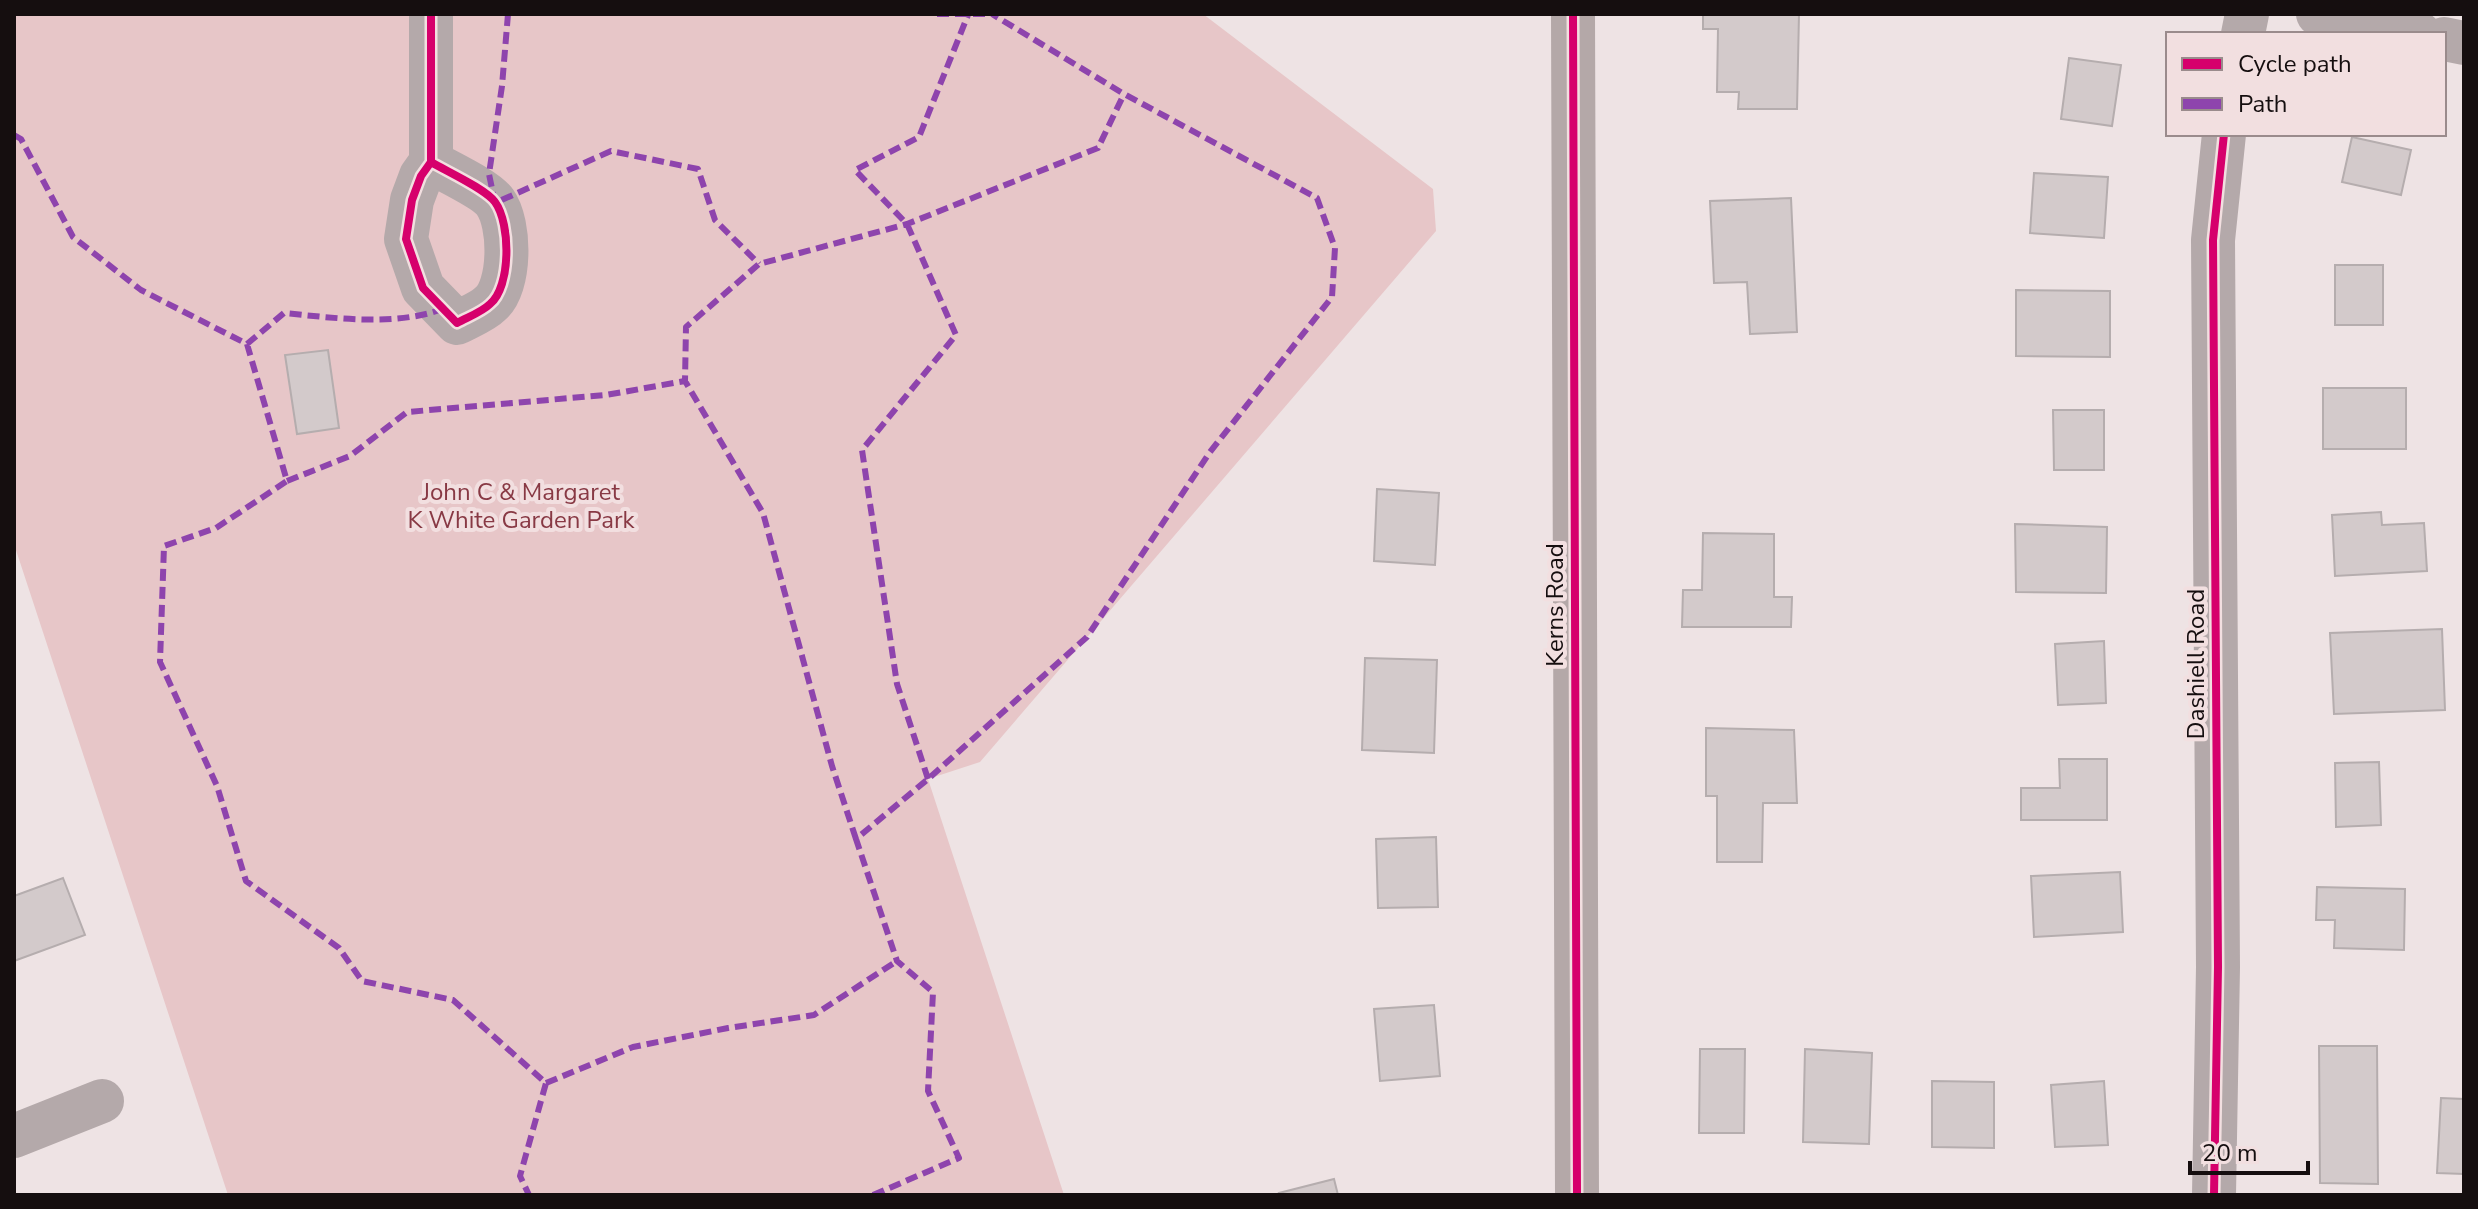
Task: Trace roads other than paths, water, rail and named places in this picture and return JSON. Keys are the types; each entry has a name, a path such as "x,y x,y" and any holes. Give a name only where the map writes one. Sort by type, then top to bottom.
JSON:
{"street":[{"path":"431,14 431,162"},
{"name":"Kerns Road","path":"1573,14 1577,1195"},
{"path":"2318,14 2410,32"},
{"name":"Dashiell Road","path":"2214,1195 2218,951 2213,240 2224,136"},
{"path":"14,1136 102,1101"}],"park label":[{"name":"John C & Margaret K White Garden Park","path":"521,506"}]}
